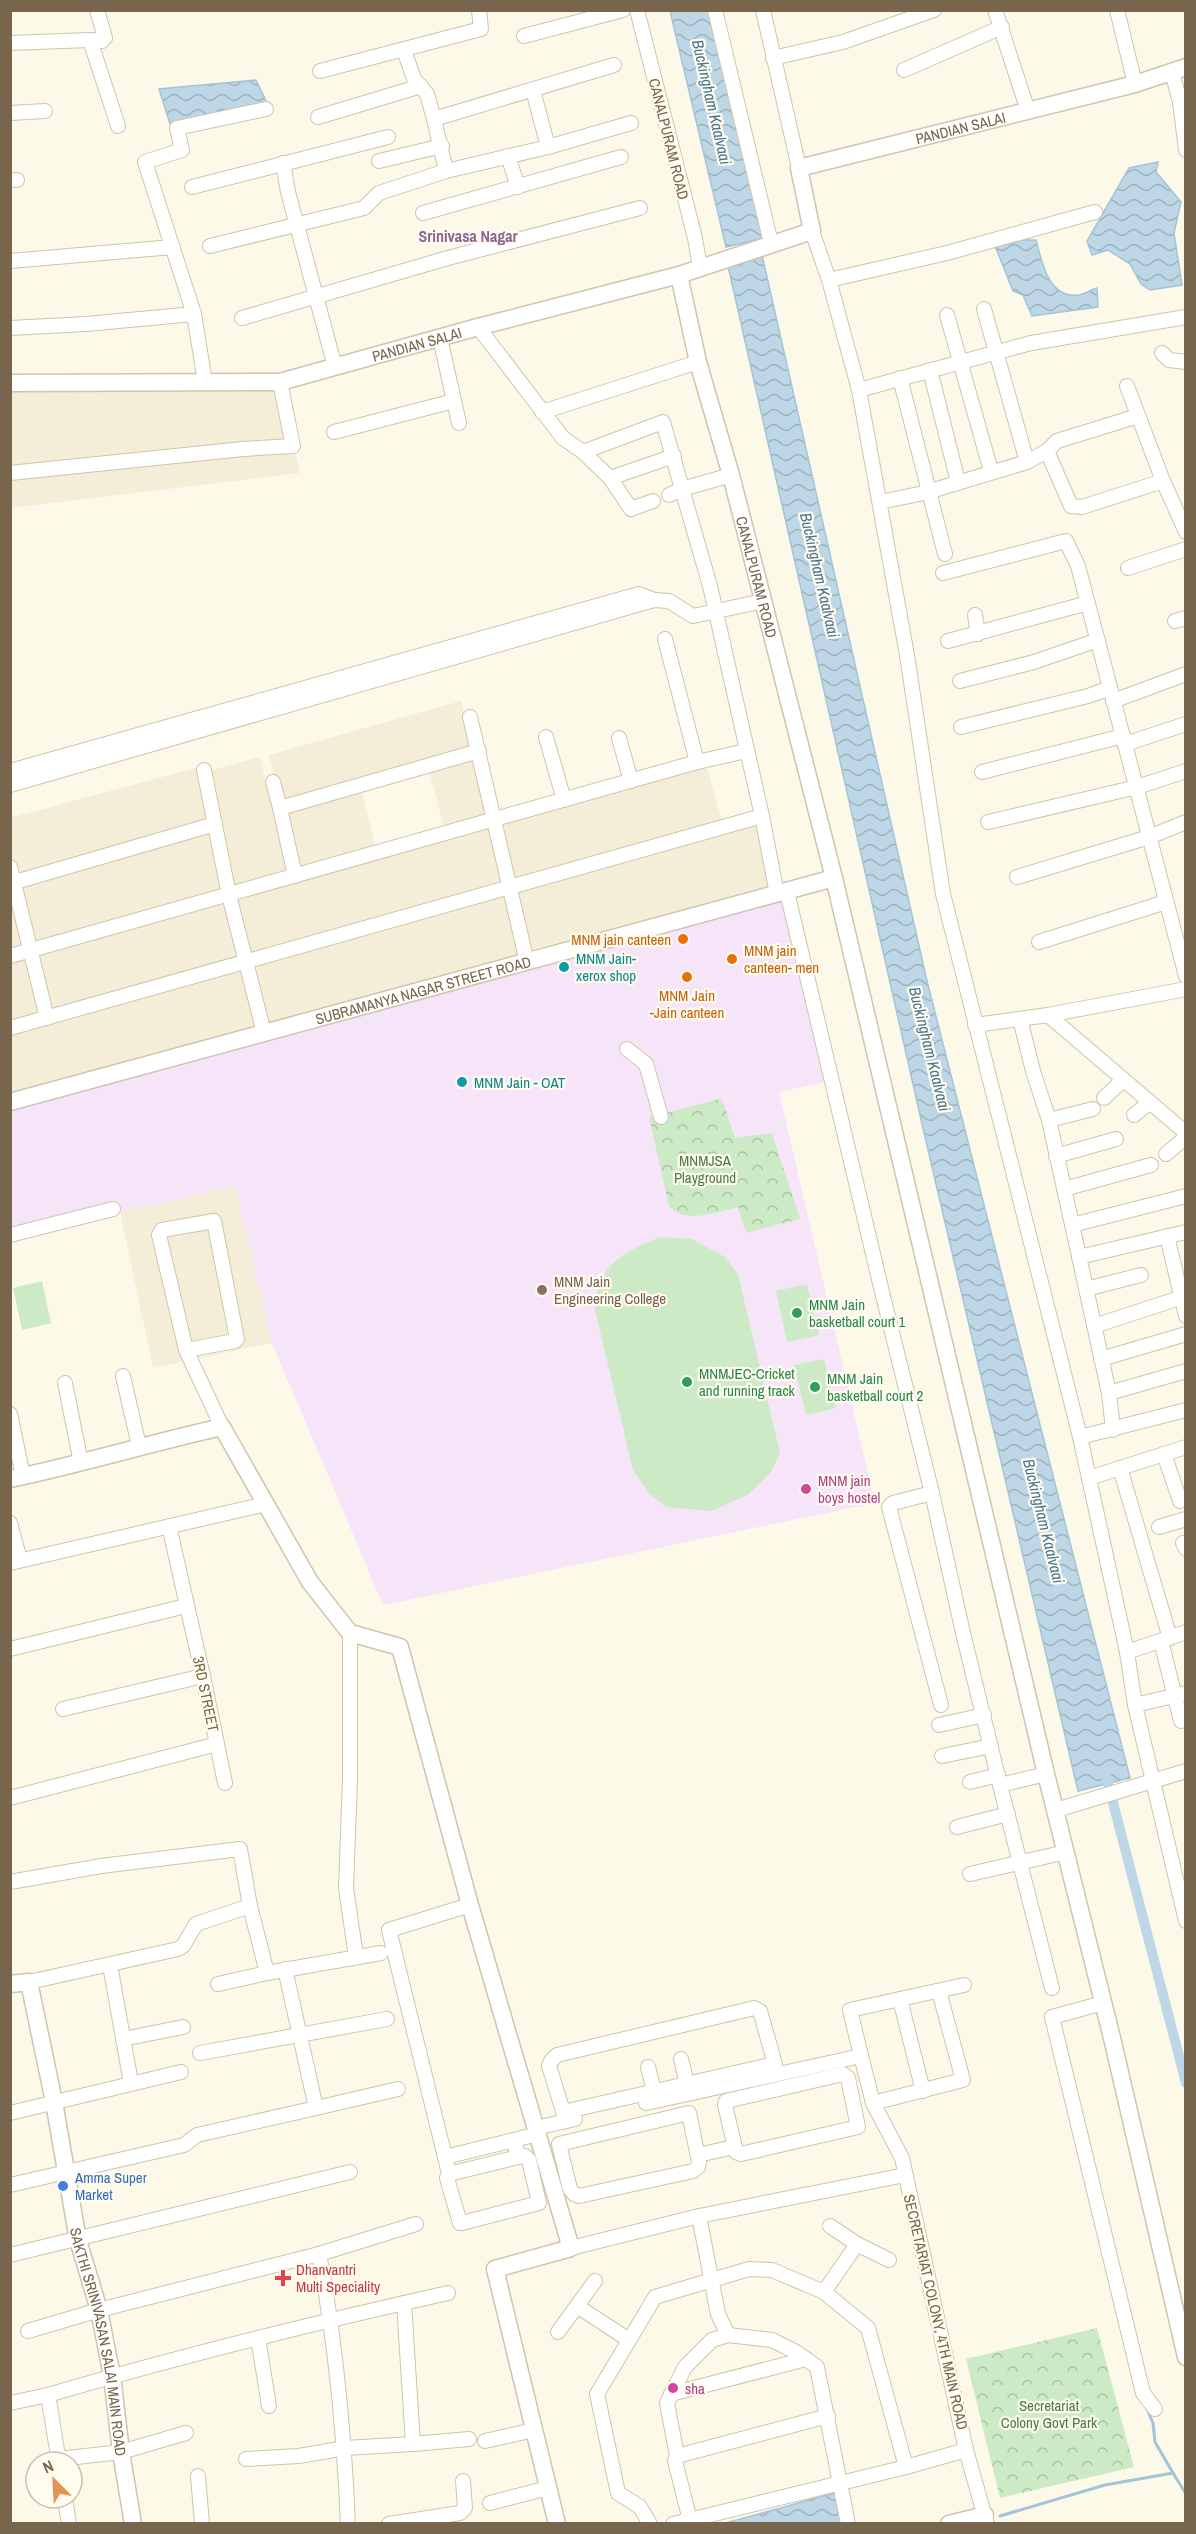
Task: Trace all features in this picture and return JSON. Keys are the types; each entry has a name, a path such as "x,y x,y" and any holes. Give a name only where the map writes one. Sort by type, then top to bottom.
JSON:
{"street":[{"path":"10,43 102,41 105,38 97,10"},
{"path":"524,36 623,10"},
{"name":"CANALPURAM ROAD","path":"638,10 695,238 700,267"},
{"path":"715,10 771,243"},
{"path":"763,10 812,231 829,280 859,390 907,655 941,883 1080,1437 1127,1652 1135,1705 1183,1902 1185,1921"},
{"path":"773,58 843,42 934,10"},
{"path":"995,10 1028,111"},
{"path":"1117,10 1135,84"},
{"path":"320,71 481,29 481,11"},
{"path":"904,70 1002,27"},
{"path":"90,40 118,126"},
{"path":"404,50 414,80 427,94 442,146 446,171"},
{"path":"434,118 614,65"},
{"path":"1179,70 1185,150"},
{"name":"PANDIAN SALAI","path":"799,168 1135,84 1179,70"},
{"path":"318,117 421,86"},
{"path":"533,90 548,147"},
{"path":"205,382 194,314 145,162 182,150 177,128 266,109"},
{"path":"10,113 45,111"},
{"path":"210,246 364,208 379,193 446,171 548,147 631,123"},
{"path":"192,188 388,138"},
{"path":"379,161 442,146"},
{"path":"508,156 518,187"},
{"path":"423,213 621,157"},
{"path":"284,163 288,192 335,367"},
{"path":"242,318 448,258 640,208"},
{"path":"829,280 946,253 1095,212"},
{"name":"PANDIAN SALAI","path":"10,383 280,382 478,327 679,275 812,231"},
{"path":"10,261 173,247"},
{"name":"CANALPURAM ROAD","path":"679,275 698,362 731,476 834,878 1046,1774 1164,2256 1185,2357"},
{"path":"984,309 1027,462"},
{"path":"10,328 120,322 194,314"},
{"path":"947,315 991,471"},
{"path":"859,390 1031,343 1185,317"},
{"path":"478,327 562,438 583,452 610,478 632,509 653,501"},
{"path":"440,338 459,423"},
{"path":"1162,353 1164,358 1169,360 1185,362"},
{"path":"542,412 698,362"},
{"path":"930,370 958,482"},
{"path":"900,378 927,492 945,554"},
{"path":"10,473 293,446 280,382"},
{"path":"1127,386 1162,481 1185,532"},
{"path":"334,432 454,401"},
{"path":"880,502 927,492 1027,462 1047,451 1057,441 1138,416"},
{"path":"583,452 663,422 674,456 675,492 710,586 746,751 932,1493 999,1780 1052,1988"},
{"path":"1047,451 1071,507 1082,507 1162,481"},
{"path":"610,478 674,456"},
{"path":"675,492 731,476"},
{"path":"943,573 1066,542 1078,566 1185,976"},
{"path":"1128,568 1185,549"},
{"path":"10,771 639,594 654,600 669,601 693,616 763,601"},
{"path":"10,785 654,600"},
{"path":"948,641 1088,603"},
{"path":"975,615 978,634"},
{"path":"666,639 697,762"},
{"path":"960,681 1034,662 1098,640"},
{"path":"960,727 1088,696 1112,694 1185,674"},
{"path":"470,717 527,962"},
{"path":"982,772 1185,724"},
{"path":"546,737 564,800"},
{"path":"620,738 631,781"},
{"path":"280,808 479,751"},
{"path":"10,956 697,762 746,751"},
{"path":"204,770 229,895 264,1033"},
{"path":"988,822 1137,787 1185,771"},
{"path":"273,782 295,876"},
{"path":"10,1028 762,816"},
{"path":"1017,877 1149,837 1185,822"},
{"path":"15,882 215,824"},
{"path":"10,867 47,1018"},
{"name":"SUBRAMANYA NAGAR STREET ROAD","path":"10,1102 834,878"},
{"path":"1039,942 1166,902"},
{"path":"975,1025 1048,1016 1185,989"},
{"path":"1048,1016 1185,1135 1166,1154"},
{"path":"1020,1019 1033,1071 1049,1120 1109,1393 1113,1430"},
{"path":"627,1049 646,1064 661,1117"},
{"path":"1104,1098 1123,1080"},
{"path":"1134,1115 1149,1102"},
{"path":"1049,1120 1093,1109"},
{"path":"1056,1156 1116,1139"},
{"path":"1064,1189 1151,1165"},
{"path":"1072,1225 1185,1196"},
{"path":"10,1235 113,1209"},
{"path":"186,1350 237,1339 213,1221 162,1230 159,1235 186,1350 222,1427 310,1582 350,1633 400,1647 470,1905 571,2248"},
{"path":"1079,1257 1185,1232"},
{"path":"1167,1236 1183,1297 1185,1316"},
{"path":"1086,1288 1141,1275"},
{"path":"1094,1326 1183,1297"},
{"path":"1101,1359 1185,1334"},
{"path":"1109,1393 1185,1371"},
{"path":"123,1376 139,1446"},
{"path":"65,1383 81,1463"},
{"path":"1080,1437 1185,1410"},
{"path":"10,1414 17,1478 222,1427"},
{"path":"1089,1478 1185,1447"},
{"path":"1164,1454 1180,1501"},
{"path":"1120,1468 1180,1694 1181,1721"},
{"path":"932,1493 893,1503 889,1507 941,1705"},
{"path":"10,1523 15,1562 266,1504"},
{"path":"1159,1527 1185,1519"},
{"name":"3RD STREET","path":"169,1526 225,1783"},
{"path":"10,1649 186,1606"},
{"path":"1127,1652 1185,1632"},
{"path":"350,1633 350,1779 346,1888 356,1957"},
{"path":"63,1709 203,1676"},
{"path":"1135,1705 1180,1694"},
{"path":"939,1725 984,1715"},
{"path":"10,1798 217,1744"},
{"path":"942,1756 991,1746"},
{"path":"1056,1810 1185,1771"},
{"path":"970,1782 1046,1774"},
{"path":"957,1827 1008,1814"},
{"path":"10,1882 101,1866 240,1849 250,1906 267,1972"},
{"path":"970,1874 1066,1852"},
{"path":"449,2174 525,2156 530,2160 539,2200 535,2206 460,2223 447,2178 449,2174 389,1930 470,1905"},
{"path":"10,1984 29,1982 178,1949 183,1946 196,1924 250,1906"},
{"path":"218,1984 267,1972 381,1953"},
{"path":"110,1965 131,2083"},
{"path":"285,1969 316,2108"},
{"name":"SAKTHI SRINIVASAN SALAI MAIN ROAD","path":"29,1982 54,2102 78,2240 99,2310 112,2376 121,2452 133,2523"},
{"path":"923,2091 900,1999 964,1985"},
{"path":"873,2103 963,2080 939,1991"},
{"name":"SECRETARIAT COLONY, 4TH MAIN ROAD","path":"900,1999 850,2010 873,2103 902,2158 966,2450 986,2519"},
{"path":"1103,2003 1052,2017 1143,2393 1155,2409"},
{"path":"681,2059 698,2155 698,2167 693,2171 579,2196 574,2194 570,2189 560,2144 561,2119 549,2066 558,2055 746,2010 760,2011 776,2069"},
{"path":"200,2054 387,2019"},
{"path":"123,2038 183,2027"},
{"path":"841,2067 848,2078 858,2127 741,2154 736,2152 725,2105 732,2099 841,2067 861,2056"},
{"path":"648,2067 655,2096"},
{"path":"687,2091 776,2069 841,2067"},
{"path":"445,2157 514,2140 561,2119 655,2096 729,2085 776,2069"},
{"path":"10,2113 181,2072"},
{"path":"729,2085 732,2099"},
{"path":"10,2185 184,2145 197,2135 398,2089"},
{"path":"560,2144 689,2113"},
{"path":"514,2140 518,2157"},
{"path":"698,2155 734,2147"},
{"path":"10,2255 350,2172"},
{"path":"557,2523 495,2269 699,2216 905,2175"},
{"path":"699,2216 718,2314 728,2335"},
{"path":"28,2331 99,2310 319,2254 416,2224"},
{"path":"830,2226 857,2244 889,2260"},
{"path":"824,2292 857,2244"},
{"path":"319,2254 332,2319 345,2448 348,2523"},
{"path":"650,2523 640,2507 618,2493 597,2394 655,2297 712,2278 749,2269 772,2270 824,2292 868,2328 906,2467"},
{"path":"558,2332 595,2281"},
{"path":"10,2403 48,2395 112,2376 332,2319 448,2293"},
{"path":"404,2303 413,2444"},
{"path":"577,2306 629,2340"},
{"path":"690,2521 675,2460 677,2456 667,2403 685,2367 712,2340 728,2335 772,2340 817,2367 848,2523"},
{"path":"258,2338 268,2406"},
{"path":"671,2394 806,2359"},
{"path":"48,2395 57,2450"},
{"path":"677,2456 828,2416"},
{"path":"485,2441 534,2430"},
{"path":"84,2457 121,2452 186,2433"},
{"path":"246,2459 299,2456 345,2448 469,2439"},
{"path":"673,2523 690,2521 966,2450"},
{"path":"198,2476 202,2523"},
{"path":"389,2523 460,2513 465,2508 463,2481"},
{"path":"490,2503 548,2488"},
{"path":"949,2523 986,2519"}],"shaded area":[{"path":"277,386 288,440 11,466 11,387"},
{"path":"295,451 300,473 11,508 10,477"},
{"path":"461,701 473,749 282,804 269,755"},
{"path":"260,757 287,872 233,886 208,771"},
{"path":"473,757 489,815 444,827 429,770"},
{"path":"706,763 722,822 514,881 499,821"},
{"path":"199,767 210,824 17,876 11,852 10,818"},
{"path":"361,789 376,848 297,871 282,810"},
{"path":"761,820 774,888 529,950 515,890"},
{"path":"490,823 502,886 249,959 233,896"},
{"path":"211,828 224,891 34,943 17,883"},
{"path":"506,893 519,956 267,1025 250,966"},
{"name":"MNM Jain Engineering College","path":"786,896 830,1081 779,1092 875,1503 383,1605 272,1343 235,1186 11,1238 11,1107"},
{"path":"10,897 22,948 10,951"},
{"path":"225,903 240,960 48,1010 33,953"},
{"path":"27,954 41,1016 11,1024 11,958"},
{"path":"242,967 256,1027 11,1092 11,1033"},
{"path":"235,1186 272,1343 153,1368 120,1212"}],"green space":[{"name":"MNMJSA Playground","path":"720,1099 724,1104 735,1138 772,1133 800,1219 746,1233 738,1207 692,1216 676,1212 669,1206 649,1117"},
{"name":"MNMJEC-Cricket and running track","path":"660,1237 692,1239 725,1257 738,1274 780,1453 771,1472 748,1495 711,1511 666,1507 649,1493 633,1470 595,1310 597,1295 606,1271 623,1255"},
{"path":"42,1281 51,1323 22,1330 13,1288"},
{"name":"MNM Jain basketball court 1","path":"807,1284 819,1335 787,1342 776,1291"},
{"name":"MNM Jain basketball court 2","path":"824,1359 836,1408 806,1415 794,1365"},
{"name":"Secretariat Colony Govt Park","path":"1097,2328 1134,2467 1000,2498 966,2359"}],"water":[{"path":"670,11 714,11 768,237 726,247"},
{"path":"256,80 268,105 170,124 159,89"},
{"path":"1158,162 1156,172 1181,202 1174,233 1182,285 1150,290 1141,284 1130,264 1108,250 1092,255 1087,241 1129,168"},
{"path":"1021,240 1036,240 1048,277 1060,291 1068,295 1079,295 1097,288 1098,307 1032,316 1023,295 1013,291 995,246"},
{"path":"762,255 927,981 1130,1778 1078,1791 922,1124 728,266"},
{"path":"838,2492 844,2524 722,2524"}],"waterway":[{"name":"Buckingham Kaalvaai","path":"1105,1772 1186,2083"},
{"path":"1147,2409 1153,2423 1155,2442 1173,2473"},
{"path":"1000,2516 1105,2485 1173,2473 1186,2494"}],"place":[{"name":"MNM jain canteen","path":"683,939"},
{"name":"MNM jain canteen- men","path":"732,959"},
{"name":"MNM Jain- xerox shop","path":"564,967"},
{"name":"MNM Jain -Jain canteen","path":"687,977"},
{"name":"MNM Jain - OAT","path":"462,1082"},
{"name":"MNM Jain Engineering College","path":"542,1290"},
{"name":"MNM Jain basketball court 1","path":"797,1313"},
{"name":"MNMJEC-Cricket and running track","path":"687,1382"},
{"name":"MNM Jain basketball court 2","path":"815,1387"},
{"name":"MNM jain boys hostel","path":"806,1489"},
{"name":"Amma Super Market","path":"63,2186"},
{"name":"Dhanvantri Multi Speciality","path":"283,2278"},
{"name":"sha","path":"673,2388"}],"district":[{"name":"Srinivasa Nagar","path":"468,236"}]}
